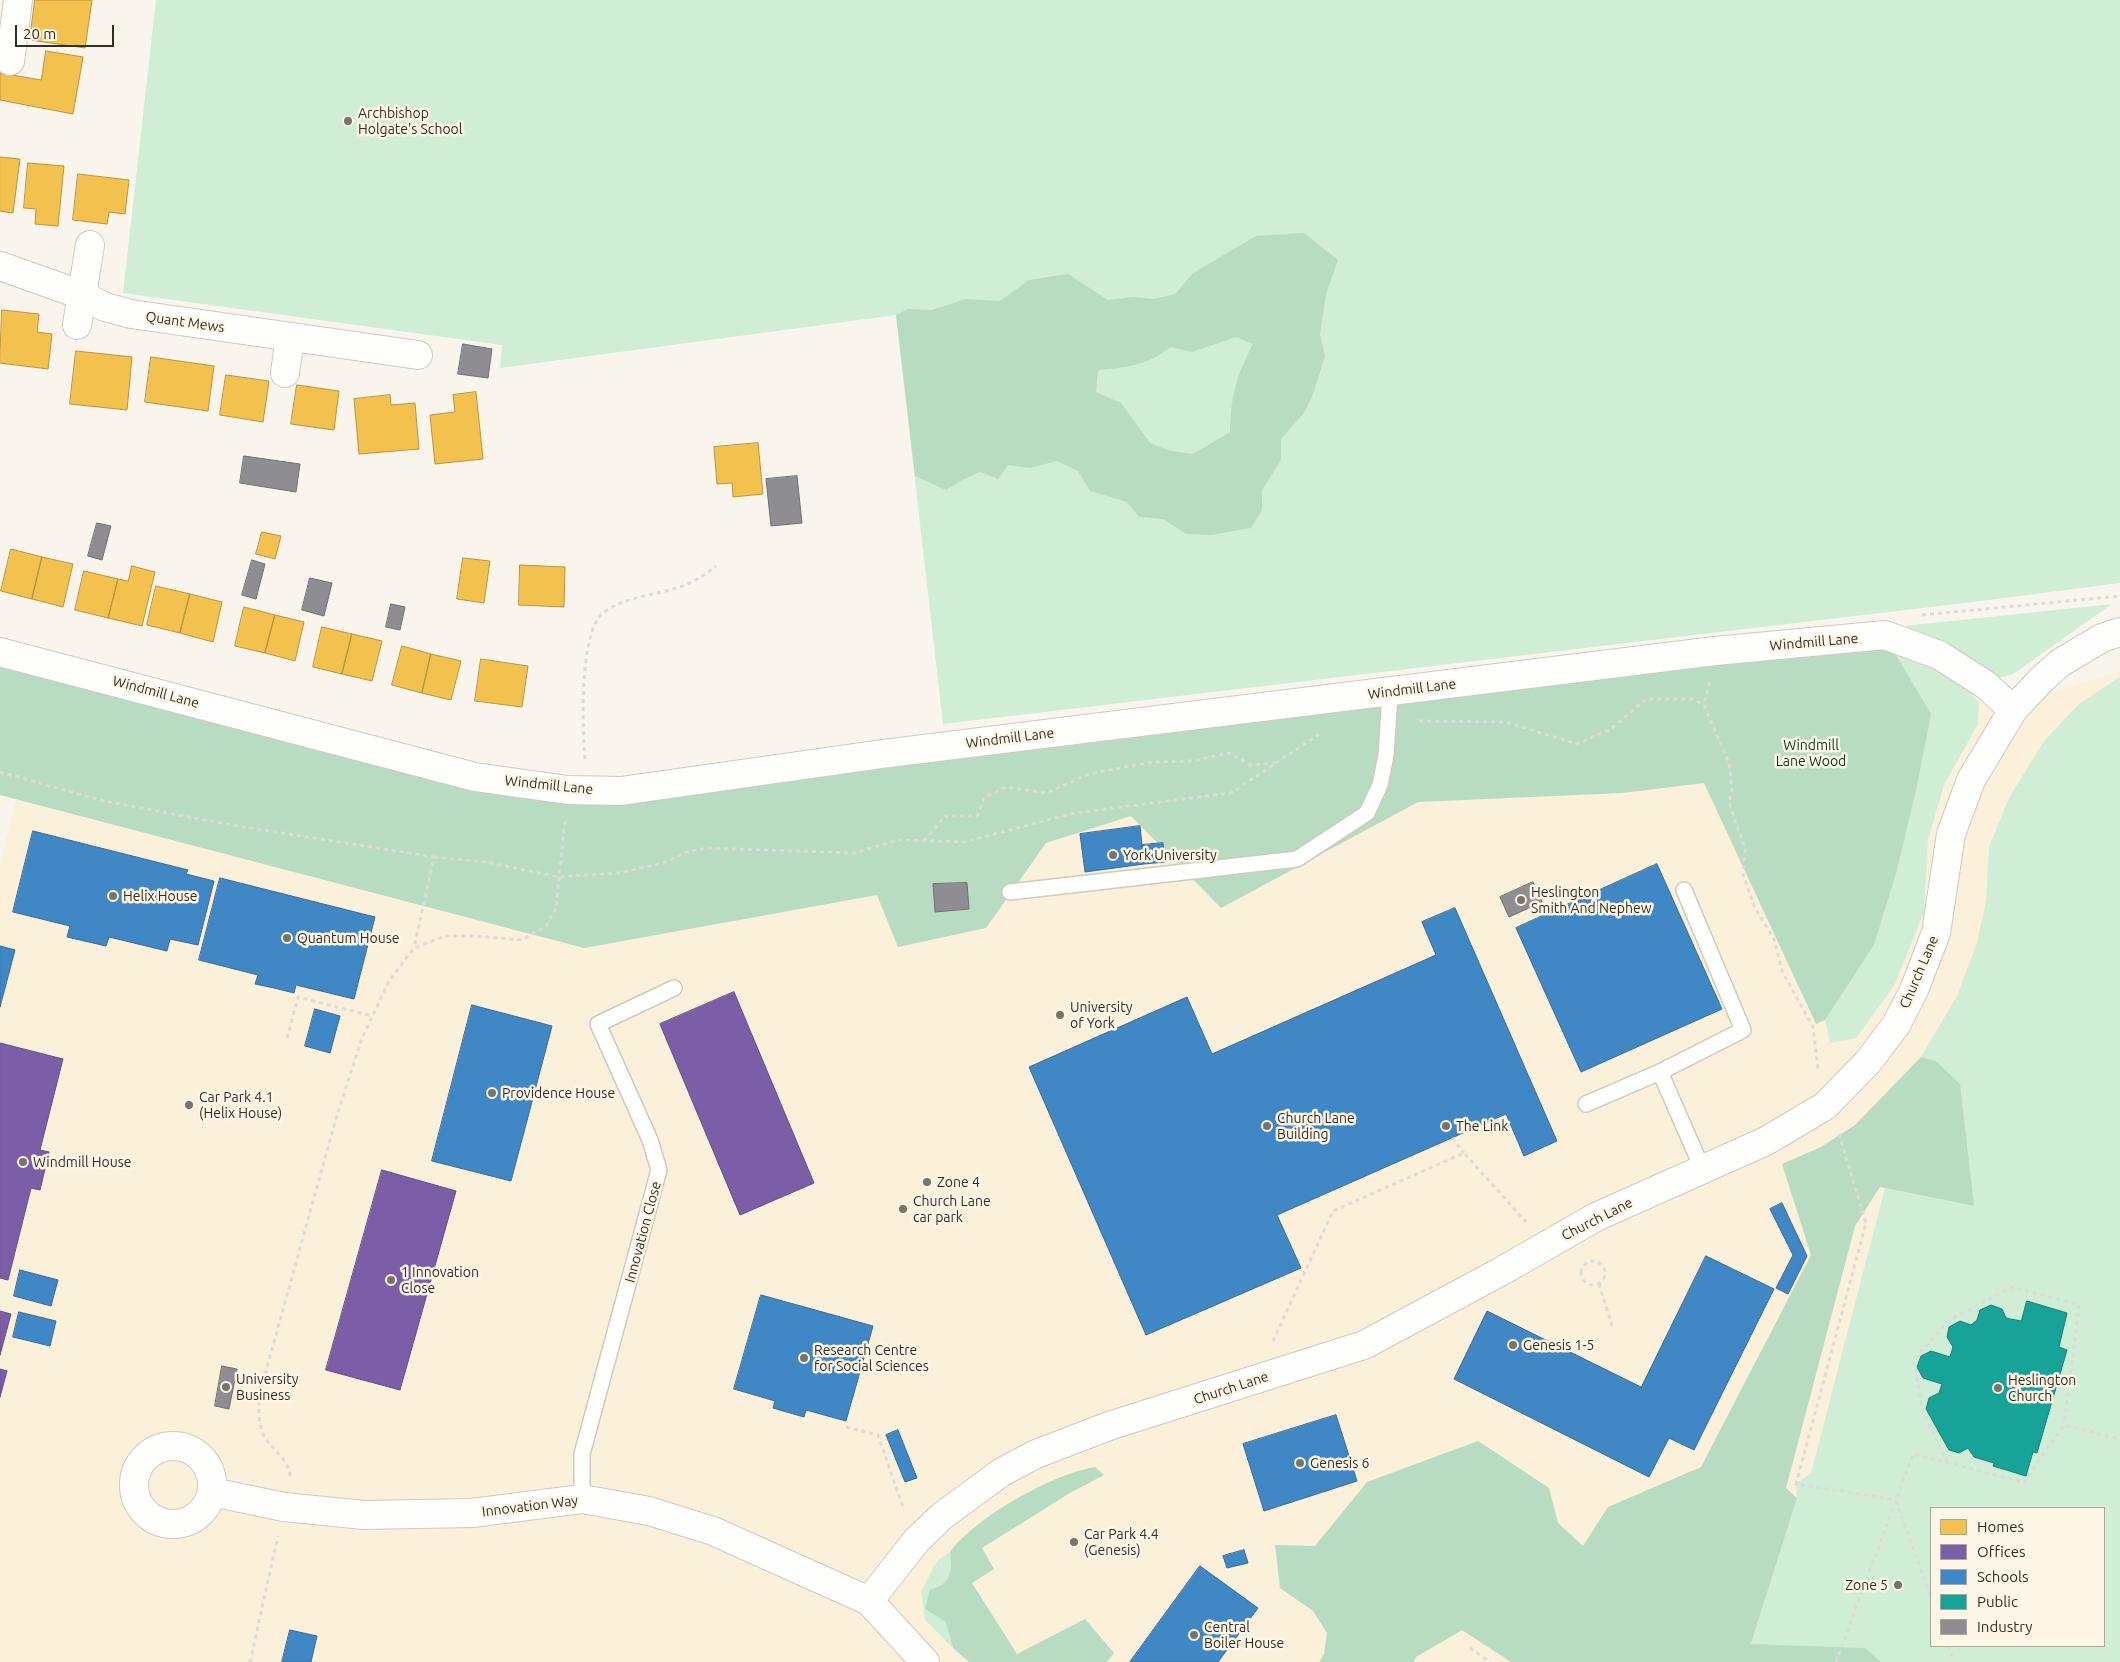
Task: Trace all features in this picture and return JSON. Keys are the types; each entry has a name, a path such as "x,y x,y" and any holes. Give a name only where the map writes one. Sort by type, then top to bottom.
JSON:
{"street":[{"path":"10,61 18,0"},
{"path":"78,326 90,245"},
{"name":"Quant Mews","path":"0,266 82,295 105,306 132,314 418,355"},
{"path":"284,373 290,337"},
{"name":"Church Lane","path":"869,1601 916,1541 971,1494 1002,1472 1036,1454 1109,1426 1364,1345 1596,1217 1766,1141 1824,1106 1868,1062 1896,1025 1914,990 1936,933 1952,834 1971,780 2013,710 2060,663 2087,646 2120,632"},
{"name":"Windmill Lane","path":"0,652 475,777 578,790 621,791 882,754 1715,651 1886,636 1939,655 1986,686 2013,710"},
{"name":"Innovation Way","path":"212,1492 284,1507 364,1514 472,1513 582,1499 649,1511 713,1532 869,1601 925,1662"}],"lane":[{"path":"1010,892 1297,859 1367,813 1380,785 1386,755 1390,694 1383,692"},
{"path":"1586,1104 1660,1072 1742,1030 1684,890"},
{"name":"Innovation Close","path":"582,1499 582,1454 659,1170 650,1140 598,1024 674,988"},
{"path":"1660,1072 1702,1168"}],"path":[{"path":"414,948 445,936 476,936 522,940 546,926 556,908 558,877 578,790 584,744 587,648 592,631 600,616 615,606 681,587 699,579 716,566"},
{"path":"1914,616 2120,596"},
{"path":"1715,651 1704,704 1729,763 1732,789 1729,804 1745,849 1743,875 1755,908 1774,939 1782,971 1813,1027 1818,1077 1824,1106 1843,1141 1866,1223 1796,1484 1896,1500"},
{"path":"1387,721 1506,722 1577,744 1611,729 1646,699 1693,699 1704,704"},
{"path":"0,772 104,801 232,825 434,856 486,862 558,877 618,873 664,863 686,852 708,848 854,853 898,840 964,842 1074,813 1231,793 1329,728"},
{"path":"924,841 946,816 977,816 984,798 1006,787 1046,792 1089,774 1152,762 1192,761 1229,753 1251,765 1278,763"},
{"path":"250,1662 290,1474 285,1459 265,1438 258,1420 259,1396 335,1122 362,1038 389,982 414,948 434,856"},
{"path":"287,1038 298,997 372,1016"},
{"path":"1452,1138 1547,1245"},
{"path":"1255,1381 1333,1212 1464,1153"},
{"path":"1590,1262 1599,1262 1605,1269 1605,1278 1599,1284 1591,1285 1583,1280 1582,1268 1590,1262"},
{"path":"1599,1284 1613,1328"},
{"path":"1836,1662 1913,1454 2024,1482 2064,1425 2079,1305 2012,1287 1950,1320 1913,1360 1923,1411 1948,1462"},
{"path":"2064,1425 2120,1440"},
{"path":"846,1427 878,1435 916,1541"},
{"path":"1896,1500 1930,1595"},
{"path":"1948,1647 1954,1662"},
{"path":"1470,1648 1490,1662"}],"shaded area":[{"name":"Zone 4","path":"1885,635 2013,705 2120,671 2120,1221 1890,1168 1931,1507 1930,1647 2105,1647 2120,1662 0,1662 0,863 51,664 521,779 666,785"}],"green space":[{"path":"156,0 2120,0 2120,583 943,724 896,315 500,368 502,345 123,293"},
{"path":"1304,233 1338,260 1326,294 1320,334 1325,356 1313,394 1304,413 1281,439 1281,460 1262,490 1262,510 1251,528 1211,535 1186,534 1163,519 1139,517 1127,502 1090,491 1078,471 1057,461 1030,468 1008,465 998,479 980,472 946,490 915,476 896,315 908,309 932,310 966,299 1000,301 1029,280 1068,274 1108,300 1133,297 1154,299 1175,294 1193,273 1256,236","holes":["1236,337 1253,344 1235,386 1230,432 1193,454 1171,451 1150,443 1121,403 1096,392 1098,370 1119,368 1145,362 1171,347 1192,352"]},
{"path":"2112,604 2013,674 1998,678 1953,647 1904,626"},
{"path":"1885,637 1965,686 1979,703 1978,724 1944,785 1928,839 1924,912 1894,986 1856,1038 1830,1043 1825,1020 1874,945 1896,874 1915,795"},
{"name":"Windmill Lane Wood","path":"1885,637 1931,714 1915,795 1896,874 1874,945 1825,1020 1816,1024 1704,783 1622,793 1418,802 1221,908 1131,816 1046,843 986,928 898,947 877,895 584,948 0,795 0,661 521,779 668,785"},
{"path":"2120,677 2120,1662 1881,1662 1865,1648 1751,1645 1797,1498 1796,1484 1811,1473 1885,1188 1974,1206 1936,1061 1921,1057 1957,996 1977,943 1986,901 1989,847 2009,798 2044,741 2079,704"},
{"path":"1921,1057 1936,1061 1960,1084 1974,1206 1880,1187 1855,1226 1786,1488 1797,1498 1751,1644 1865,1648 1881,1662 1511,1662 1462,1630 1416,1657 1414,1662 1319,1662 1324,1654 1327,1633 1313,1611 1280,1588 1275,1545 1315,1546 1367,1482 1478,1441 1549,1488 1558,1523 1583,1546 1608,1507 1701,1467 1811,1255 1782,1164 1821,1147 1855,1125"},
{"path":"1095,1467 1104,1475 1070,1493 982,1548 994,1569 972,1583 1017,1654 1085,1619 1114,1653 1107,1662 969,1662 953,1648 946,1622 925,1609 930,1589 942,1584 949,1576 951,1565 950,1552 978,1525 1016,1499 1058,1478"},
{"path":"950,1552 950,1571 946,1580 939,1588 953,1648 925,1620 921,1592 937,1561"}],"building: Homes":[{"path":"35,0 92,0 85,48 30,40"},
{"path":"46,51 83,57 73,114 0,100 0,73 41,80"},
{"path":"0,157 20,159 13,213 0,211"},
{"path":"28,163 64,166 58,226 35,224 36,209 24,208"},
{"path":"78,174 129,180 125,214 109,212 107,224 73,220"},
{"path":"2,310 39,314 37,332 52,334 48,369 0,363"},
{"path":"76,351 132,357 127,410 70,404"},
{"path":"151,357 214,366 208,411 145,402"},
{"path":"226,375 269,381 263,422 220,415"},
{"path":"297,385 339,391 334,430 291,424"},
{"path":"476,392 483,459 435,464 430,415 455,412 453,395"},
{"path":"390,395 391,405 415,403 419,449 359,454 354,399"},
{"path":"758,443 763,494 733,497 732,483 717,484 714,447"},
{"path":"262,532 281,536 275,559 256,554"},
{"path":"11,549 42,557 32,599 1,591"},
{"path":"42,557 73,564 63,607 32,599"},
{"path":"463,558 490,561 484,603 457,599"},
{"path":"520,565 565,567 564,607 519,605"},
{"path":"132,566 155,572 142,626 108,618 118,579 128,581"},
{"path":"84,571 118,579 108,618 75,610"},
{"path":"156,586 190,594 180,633 147,625"},
{"path":"190,594 222,602 213,642 180,633"},
{"path":"244,607 275,615 265,653 235,646"},
{"path":"275,615 304,622 295,661 265,653"},
{"path":"322,627 352,634 342,674 313,667"},
{"path":"352,634 382,641 372,681 342,674"},
{"path":"402,646 431,654 422,693 392,685"},
{"path":"431,654 461,661 451,700 422,693"},
{"path":"481,659 528,666 522,707 475,701"}],"building: Offices":[{"path":"734,992 814,1183 740,1215 660,1024"},
{"name":"Windmill House","path":"0,1043 63,1059 40,1150 49,1152 40,1190 31,1188 8,1280 0,1278"},
{"name":"1 Innovation Close","path":"382,1170 456,1191 400,1390 326,1370"},
{"path":"0,1311 11,1314 0,1355"},
{"path":"0,1369 7,1371 0,1397"}],"building: Schools":[{"name":"York University","path":"1140,826 1144,864 1085,872 1080,834"},
{"name":"Helix House","path":"33,831 188,870 186,874 214,881 198,945 170,939 167,951 109,937 106,946 67,937 70,926 13,912"},
{"name":"York University","path":"1163,843 1165,862 1144,864 1142,845"},
{"path":"1657,864 1722,1009 1581,1072 1516,928"},
{"name":"Quantum House","path":"220,878 375,917 354,999 296,985 294,993 255,984 258,975 199,960"},
{"name":"Church Lane Building","path":"1455,908 1557,1141 1524,1156 1506,1114 1277,1215 1301,1268 1146,1335 1029,1067 1187,997 1212,1054 1436,955 1422,922"},
{"path":"0,946 15,950 0,1007"},
{"name":"Providence House","path":"472,1005 552,1026 511,1181 432,1161"},
{"path":"315,1009 340,1016 330,1053 305,1046"},
{"path":"1782,1203 1807,1256 1788,1294 1776,1288 1793,1255 1770,1209"},
{"name":"Genesis 1-5","path":"1706,1256 1774,1289 1694,1450 1669,1438 1649,1477 1454,1379 1487,1311 1641,1387"},
{"path":"20,1270 58,1280 51,1306 14,1296"},
{"name":"Research Centre for Social Sciences","path":"761,1295 873,1326 846,1421 806,1410 804,1417 773,1408 775,1401 734,1389"},
{"path":"19,1312 56,1321 50,1346 13,1337"},
{"name":"Genesis 6","path":"1336,1415 1357,1481 1264,1511 1243,1444"},
{"path":"898,1430 917,1478 905,1482 886,1435"},
{"path":"1244,1550 1248,1563 1227,1568 1223,1556"},
{"name":"Central Boiler House","path":"1200,1566 1258,1608 1218,1662 1130,1662"},
{"path":"290,1630 317,1636 311,1662 282,1662"}],"building: Public":[{"name":"Heslington Church","path":"2027,1301 2067,1313 2059,1347 2067,1350 2037,1453 2033,1452 2026,1476 1993,1466 1994,1463 1974,1457 1968,1448 1959,1453 1949,1450 1926,1409 1929,1398 1939,1393 1942,1384 1923,1378 1917,1367 1921,1356 1931,1351 1950,1357 1953,1347 1947,1337 1949,1327 1960,1321 1971,1325 1977,1320 1980,1310 1991,1305 2002,1309 2006,1318 2021,1321"}],"building: Industry":[{"path":"463,344 492,349 488,378 458,374"},
{"path":"244,456 300,464 296,492 240,483"},
{"path":"797,476 802,523 771,526 766,479"},
{"path":"97,523 111,526 102,560 88,556"},
{"path":"252,560 265,564 256,599 242,595"},
{"path":"310,578 332,583 324,616 302,610"},
{"path":"391,604 405,607 400,630 386,627"},
{"name":"Heslington Smith And Nephew","path":"1533,882 1542,902 1509,917 1500,897"},
{"path":"967,883 969,909 935,912 933,884"},
{"name":"University Business","path":"222,1366 237,1369 229,1409 215,1406"}],"place":[{"name":"Archbishop Holgate's School","path":"348,121"},
{"name":"York University","path":"1113,855"},
{"name":"Helix House","path":"113,896"},
{"name":"Heslington Smith And Nephew","path":"1521,900"},
{"name":"Quantum House","path":"287,938"},
{"name":"University of York","path":"1060,1015"},
{"name":"Providence House","path":"492,1093"},
{"name":"Car Park 4.1 (Helix House)","path":"189,1105"},
{"name":"Church Lane Building","path":"1267,1126"},
{"name":"The Link","path":"1446,1126"},
{"name":"Windmill House","path":"23,1162"},
{"name":"Zone 4","path":"927,1182"},
{"name":"Church Lane car park","path":"903,1209"},
{"name":"1 Innovation Close","path":"391,1280"},
{"name":"Genesis 1-5","path":"1513,1345"},
{"name":"Research Centre for Social Sciences","path":"804,1358"},
{"name":"University Business","path":"226,1387"},
{"name":"Heslington Church","path":"1998,1388"},
{"name":"Genesis 6","path":"1300,1463"},
{"name":"Car Park 4.4 (Genesis)","path":"1074,1542"},
{"name":"Zone 5","path":"1898,1585"},
{"name":"Central Boiler House","path":"1194,1635"}]}
